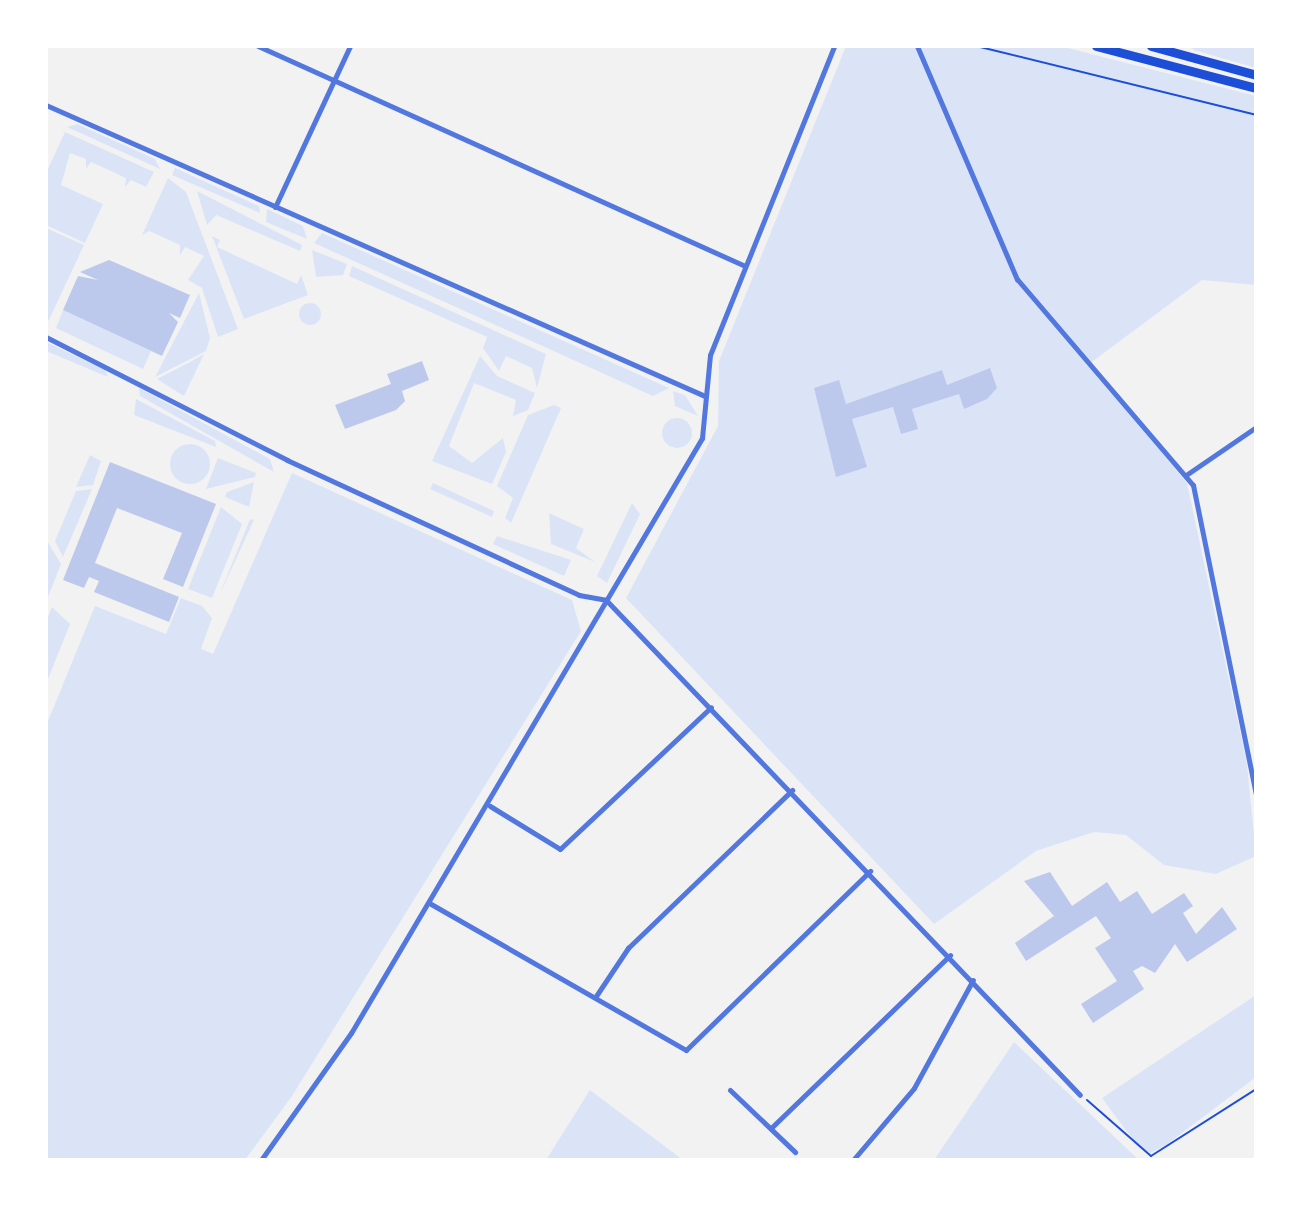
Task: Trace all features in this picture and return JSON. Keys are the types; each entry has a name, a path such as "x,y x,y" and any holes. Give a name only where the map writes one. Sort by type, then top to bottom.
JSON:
{"highway":[{"path":"1096,46 1256,88"},
{"path":"1151,46 1256,75"}],"street":[{"path":"258,46 745,266"},
{"path":"275,207 350,46"},
{"path":"261,1160 490,806 702,438 710,355 834,46"},
{"path":"917,46 1017,279 1186,475 1202,512 1256,795"},
{"path":"46,105 705,396"},
{"path":"46,337 287,460 579,595 606,600 870,871 1080,1095"},
{"path":"1186,475 1256,427"},
{"path":"490,806 560,849 711,707"},
{"path":"596,996 628,948 792,790"},
{"path":"430,903 686,1050 870,871"},
{"path":"771,1128 950,955"},
{"path":"853,1160 914,1088 973,980"},
{"path":"730,1090 795,1152"}],"path":[{"path":"976,46 1256,115"},
{"path":"1080,1095 1151,1156 1256,1089"}],"shaded area":[{"path":"846,46 1060,46 1256,96 1256,285 1202,280 1089,364 1187,483 1247,764 1256,856 1216,874 1164,865 1126,835 1094,832 1036,851 934,924 626,598 718,426 719,361"},
{"path":"1188,46 1256,46 1256,68 1194,50"},
{"path":"77,124 155,159 160,169 67,127"},
{"path":"65,132 154,172 146,187 131,180 125,187 126,178 91,162 86,169 86,159 70,153 61,185 103,204 85,243 46,225 46,173"},
{"path":"175,168 259,206 260,213 172,175"},
{"path":"168,178 186,192 238,329 218,337 202,288 188,280 204,256 185,247 180,255 180,245 149,231 142,235"},
{"path":"197,191 302,245 300,251 216,215 207,225"},
{"path":"267,209 303,226 307,239 266,222"},
{"path":"46,228 84,245 47,324 46,323"},
{"path":"322,233 669,388 653,396 314,243"},
{"path":"212,236 220,240 217,247 297,284 301,275 308,295 244,319"},
{"path":"312,250 347,264 343,275 316,277"},
{"path":"352,266 546,354 537,388 532,368 506,356 499,371 483,348 487,337 349,276"},
{"path":"199,293 210,338 206,351 155,377"},
{"path":"310,303 321,314 310,325 299,314"},
{"path":"63,310 151,351 143,369 56,328"},
{"path":"46,342 105,370 108,377 46,351"},
{"path":"204,354 184,396 157,379 192,361"},
{"path":"480,356 497,376 535,393 528,410 513,416 516,400 474,383 449,446 472,463 503,438 506,452 492,484 432,461"},
{"path":"139,388 270,459 274,472 140,396"},
{"path":"673,391 685,395 698,416 675,406"},
{"path":"136,399 215,441 216,447 134,415"},
{"path":"554,405 561,408 511,523 505,518 513,498 497,486 528,415"},
{"path":"677,418 683,419 691,427 691,439 683,447 677,448 671,447 663,439 662,433 663,427 671,419"},
{"path":"190,444 204,450 210,464 204,478 190,484 176,478 170,464 176,450"},
{"path":"90,455 101,461 93,485 76,487"},
{"path":"218,458 256,473 255,477 206,489"},
{"path":"292,473 572,600 581,631 292,1096 245,1160 48,1160 46,726 95,606 166,634 181,598 202,606 212,618 201,649 213,654"},
{"path":"254,482 249,507 225,497 227,492"},
{"path":"433,483 494,511 492,517 430,489"},
{"path":"92,489 63,557 55,541 76,491"},
{"path":"632,503 640,514 607,583 597,576"},
{"path":"221,507 242,524 212,598 188,589"},
{"path":"549,513 584,529 576,548 595,562 551,544"},
{"path":"250,519 254,520 219,596"},
{"path":"497,536 571,560 564,576 493,544"},
{"path":"46,539 61,564 46,602"},
{"path":"52,607 70,624 46,684 46,622"},
{"path":"1256,995 1256,1077 1166,1145 1150,1153 1139,1148 1102,1098"},
{"path":"1014,1042 1139,1160 934,1160"},
{"path":"590,1090 683,1160 546,1160"}],"building":[{"path":"109,260 190,295 180,318 169,313 178,322 162,356 63,310 78,276 98,280 80,272"},
{"path":"422,361 429,380 402,391 405,401 396,410 345,429 335,405 391,384 387,374"},
{"path":"990,368 997,388 987,399 964,409 959,394 912,409 918,429 901,434 893,407 852,419 867,467 836,477 814,388 839,380 846,404 942,370 947,385"},
{"path":"110,462 216,504 183,587 163,579 182,533 117,508 95,563 179,597 169,622 94,592 99,581 89,577 84,588 63,580"},
{"path":"1050,872 1072,906 1107,882 1120,902 1137,891 1152,914 1184,893 1193,906 1183,913 1196,934 1222,907 1237,929 1187,962 1175,944 1155,973 1142,966 1133,971 1144,989 1093,1023 1081,1004 1117,981 1095,948 1111,938 1096,916 1026,961 1015,943 1054,916 1024,881"}]}
